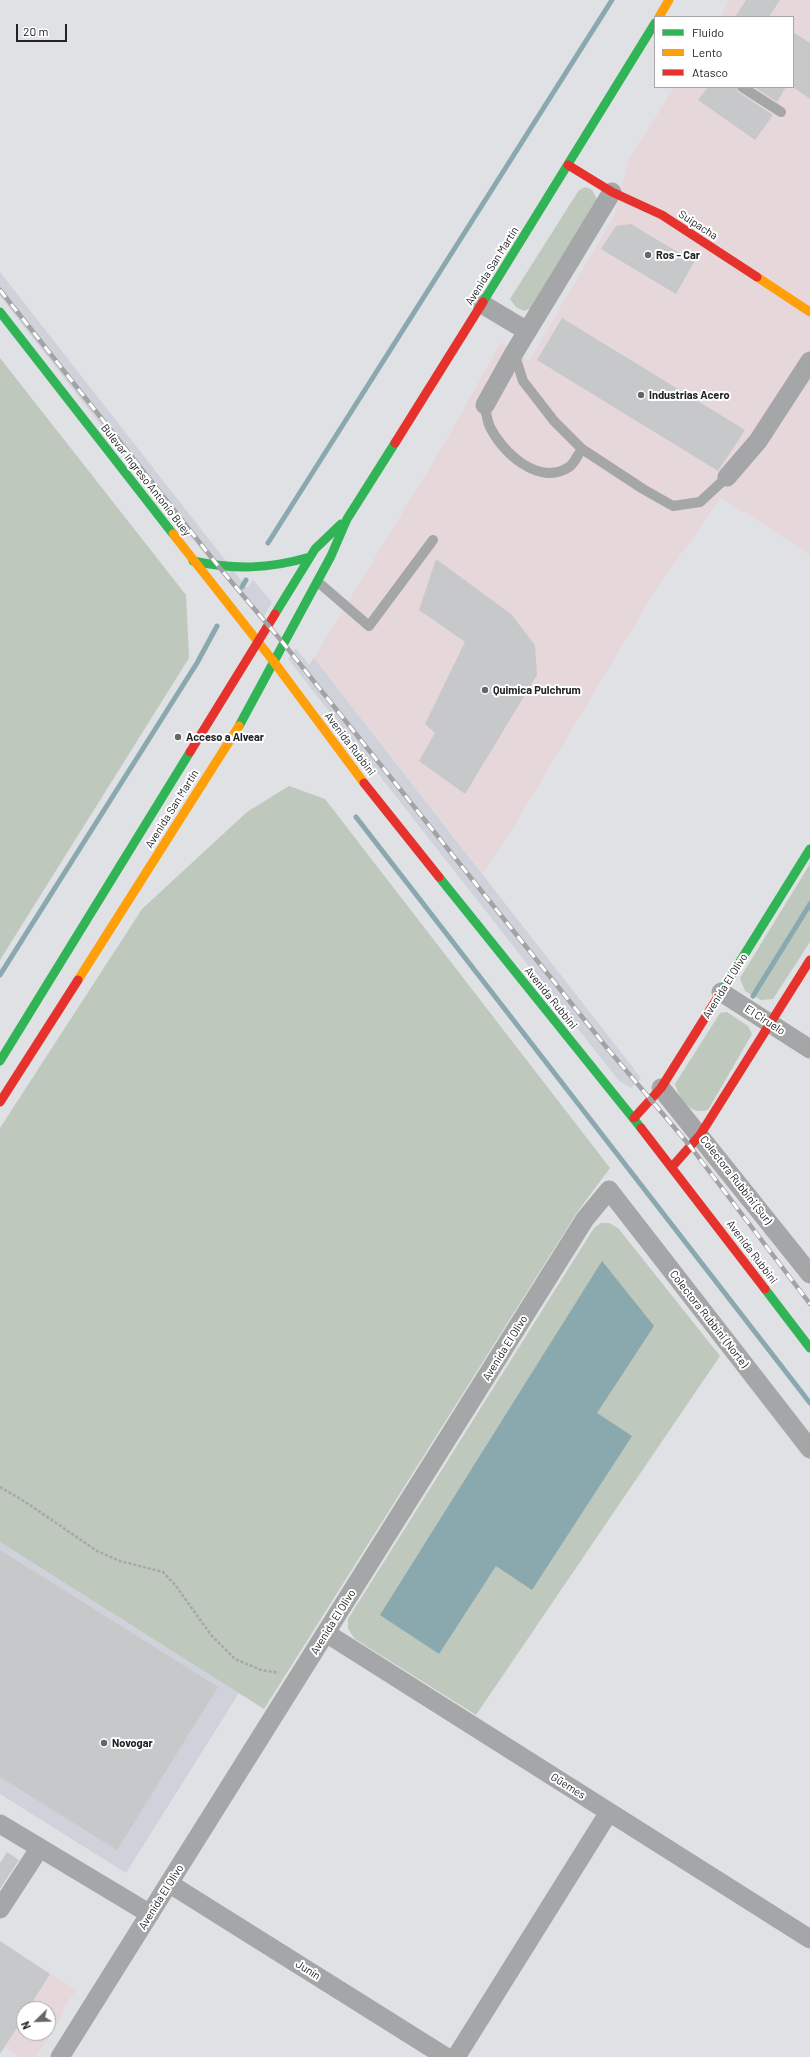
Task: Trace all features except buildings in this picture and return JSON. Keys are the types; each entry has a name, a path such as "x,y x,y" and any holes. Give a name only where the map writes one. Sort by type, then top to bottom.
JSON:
{"main road":[{"path":"660,16 670,0"},
{"name":"Avenida San Martín","path":"0,1102 239,727 332,556 347,519 654,28"},
{"name":"Suipacha","path":"568,165 612,192 662,215 810,312"},
{"name":"Bulevar Ingreso Antonio Buey","path":"0,312 193,561 274,662"},
{"name":"Avenida San Martín","path":"0,1061 315,549 347,519"},
{"path":"193,561 219,567 257,570 282,566 310,557"},
{"name":"Avenida Rubbini","path":"274,662 397,825 634,1118 810,1348"},
{"name":"Avenida El Olivo","path":"634,1118 661,1088 810,849"},
{"path":"672,1167 700,1135 810,960"}],"street":[{"path":"485,406 514,352 612,192"},
{"path":"482,304 527,331"},
{"path":"727,477 758,441 810,361"},
{"name":"El Ciruelo","path":"721,992 810,1049"},
{"name":"Colectora Rubbini (Sur)","path":"661,1088 810,1274"},
{"name":"Colectora Rubbini (Norte)","path":"609,1190 810,1449"},
{"name":"Avenida El Olivo","path":"60,2057 170,1884 585,1219 609,1190"},
{"name":"Güemes","path":"326,1633 810,1939"},
{"path":"456,2057 609,1812"},
{"path":"0,1824 39,1849 150,1914"},
{"path":"0,1909 39,1849"},
{"name":"Junín","path":"170,1884 446,2057"}],"lane":[{"path":"744,88 781,112"},
{"path":"514,352 523,381 554,421 582,449 673,506 700,502 727,477"},
{"path":"485,406 489,426 504,450 528,468 552,473 570,467 582,449"},
{"path":"318,582 368,626 433,540"}],"path":[{"path":"0,1487 27,1503 97,1551 120,1561 162,1572 176,1586 212,1635 236,1659 261,1670 300,1676"}],"shaded area":[{"path":"730,0 810,0 810,555 721,497 653,594 511,831 483,874 314,658 444,444 501,342 529,361 614,216 630,156 674,88 794,88 794,16 721,16"},
{"path":"586,187 592,190 598,201 532,308 524,311 516,307 510,299 579,190"},
{"path":"0,272 247,588 253,580 272,602 261,621 158,498 0,296"},
{"path":"0,358 186,595 189,658 0,960"},
{"path":"296,648 309,665 314,658 641,1078 631,1088 619,1081 288,659"},
{"path":"289,786 325,799 610,1168 578,1211 264,1709 0,1542 0,1128 142,909 247,812"},
{"path":"810,864 810,942 773,999 761,1000 745,991 740,978"},
{"path":"727,1012 748,1026 752,1034 708,1110 696,1110 691,1108 683,1101 675,1084 720,1013"},
{"path":"601,1223 609,1223 618,1228 720,1356 476,1715 355,1639 348,1629 348,1619 594,1228"},
{"name":"Novogar","path":"0,1542 239,1693 126,1873 0,1794"},
{"path":"0,1941 76,1990 64,2008 56,2026 56,2001 16,2001 16,2041 46,2041 36,2057 19,2057 0,2044"}],"water":[{"path":"602,1261 654,1326 597,1413 632,1436 532,1590 496,1566 439,1654 380,1615"}],"waterway":[{"path":"268,543 612,0"},
{"path":"242,587 246,580"},
{"path":"0,975 197,663 217,626"},
{"path":"356,817 810,1403"},
{"path":"753,996 810,904"}],"railway":[{"path":"0,290 219,567 284,644 607,1048 690,1146 810,1304"}],"traffic: fast":[{"path":"483,302 654,25"},
{"path":"0,312 173,534"},
{"path":"239,726 331,556 347,519 395,443"},
{"path":"275,614 315,549 341,524"},
{"path":"193,561 224,566 252,567 280,564 310,557"},
{"path":"0,1061 190,752"},
{"path":"718,997 810,849"},
{"path":"439,877 641,1128"},
{"path":"765,1289 810,1348"}],"traffic: slow":[{"path":"660,16 669,0"},
{"path":"757,277 810,312"},
{"path":"173,534 274,662 364,783"},
{"path":"78,980 239,726"}],"traffic: jam":[{"path":"568,165 612,192 662,215 757,277"},
{"path":"395,443 483,302"},
{"path":"190,752 275,614"},
{"path":"364,783 439,877"},
{"path":"672,1167 700,1135 810,960"},
{"path":"0,1102 78,980"},
{"path":"634,1118 661,1088 718,997"},
{"path":"641,1128 765,1289"}],"place":[{"name":"Ros - Car","path":"648,255"},
{"name":"Industrias Acero","path":"641,395"},
{"name":"Quimica Pulchrum","path":"485,690"},
{"name":"Acceso a Alvear","path":"178,737"},
{"name":"Novogar","path":"104,1743"}]}
